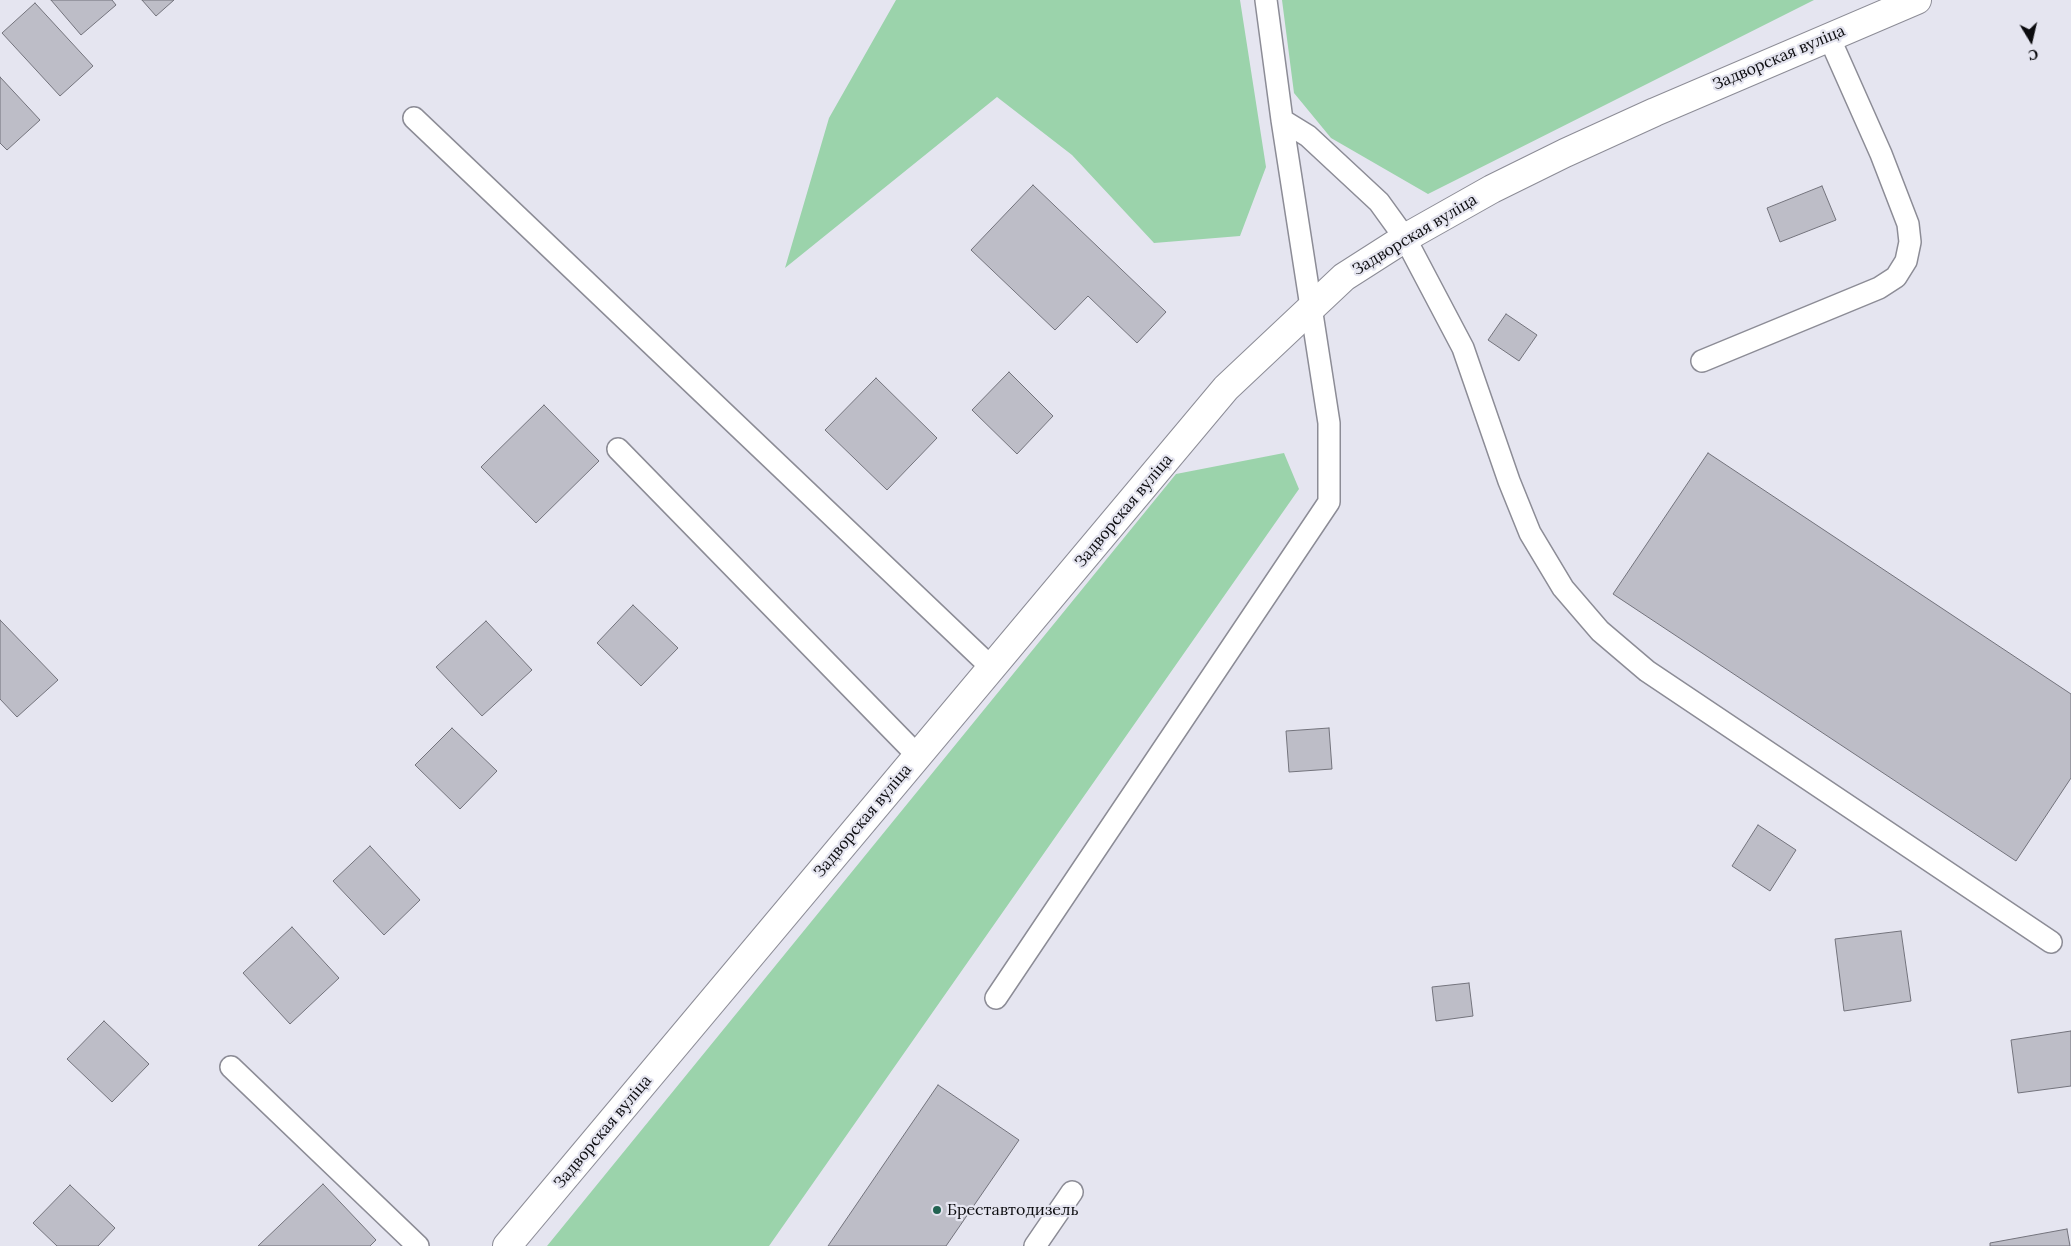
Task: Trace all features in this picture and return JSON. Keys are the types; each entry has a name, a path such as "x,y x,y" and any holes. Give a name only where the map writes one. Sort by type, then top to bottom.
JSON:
{"street":[{"name":"Задворская вуліца","path":"507,1246 1226,388 1344,277 1405,238 1492,189 1565,153 1916,0"}],"lane":[{"path":"996,998 1329,502 1329,422 1282,120 1266,0"},
{"path":"1702,361 1880,288 1896,277 1906,261 1910,242 1908,224 1881,154 1828,37"},
{"path":"414,118 992,668"},
{"path":"1282,120 1308,136 1379,202 1405,238 1463,348 1509,481 1530,533 1563,588 1600,631 1647,670 2051,942"},
{"path":"618,449 918,756"},
{"path":"231,1067 418,1246"},
{"path":"1034,1246 1072,1192"}],"green space":[{"path":"896,0 1240,0 1266,167 1240,236 1154,243 1072,155 997,97 785,268 829,118"},
{"path":"1282,0 1814,0 1428,194 1331,138 1294,93"},
{"path":"1284,453 1299,489 769,1246 547,1246 1176,474"}],"building":[{"path":"51,0 112,0 116,5 81,35"},
{"path":"142,0 174,0 156,16"},
{"path":"35,3 93,66 60,96 2,33"},
{"path":"0,77 40,120 7,150 0,143"},
{"path":"1033,185 1166,312 1137,343 1088,296 1055,330 971,250"},
{"path":"1822,186 1836,220 1780,242 1767,208"},
{"path":"1506,314 1537,335 1519,361 1488,340"},
{"path":"1009,372 1053,416 1017,454 972,410"},
{"path":"876,378 937,438 887,490 825,430"},
{"path":"544,405 599,461 536,523 481,467"},
{"path":"1708,453 2071,694 2071,778 2016,861 1613,594"},
{"path":"633,605 678,648 641,686 597,643"},
{"path":"0,620 58,680 17,717 0,699"},
{"path":"486,621 532,670 482,716 436,667"},
{"path":"452,728 497,771 460,809 415,765"},
{"path":"1329,728 1332,769 1289,772 1286,731"},
{"path":"1758,825 1796,850 1770,891 1732,866"},
{"path":"370,846 420,900 384,935 333,881"},
{"path":"292,927 339,978 290,1024 243,973"},
{"path":"1901,931 1911,1001 1844,1011 1835,939"},
{"path":"1469,983 1473,1016 1436,1021 1432,987"},
{"path":"104,1021 149,1064 112,1102 67,1059"},
{"path":"2071,1031 2071,1086 2018,1093 2011,1040"},
{"path":"938,1085 1019,1140 946,1246 828,1246"},
{"path":"323,1184 376,1240 370,1246 258,1246"},
{"path":"70,1185 115,1228 98,1246 57,1246 33,1223"},
{"path":"2067,1229 2070,1246 1990,1246 1990,1243"}],"place":[{"name":"Бреставтодизель","path":"937,1210"}]}
